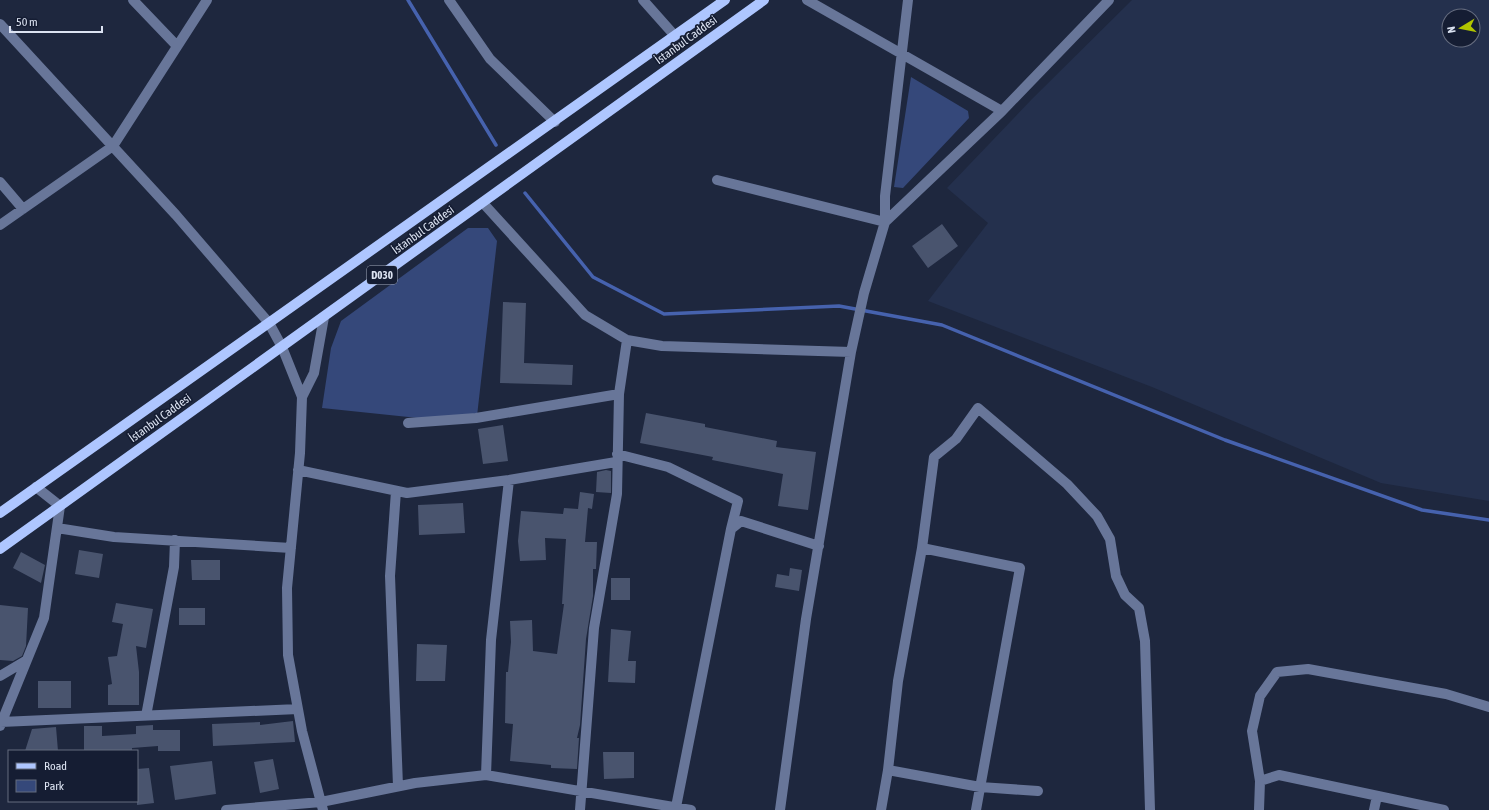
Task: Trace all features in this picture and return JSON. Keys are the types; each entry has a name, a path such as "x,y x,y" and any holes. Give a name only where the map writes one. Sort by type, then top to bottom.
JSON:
{"main road":[{"name":"İstanbul Caddesi","path":"0,513 447,196 555,122 725,0"},
{"name":"İstanbul Caddesi","path":"0,549 764,0"}],"street":[{"path":"133,0 177,46"},
{"path":"0,225 113,146 207,0"},
{"path":"449,0 490,59 555,122"},
{"path":"643,0 675,36"},
{"path":"807,0 901,55 1002,111"},
{"path":"780,810 806,619 851,352 864,293 885,222 885,196 908,0"},
{"path":"885,222 1002,111 1108,0"},
{"path":"0,24 176,215 269,323 282,347 302,397"},
{"path":"717,180 885,222"},
{"path":"0,182 23,209"},
{"path":"483,203 585,315 627,340 662,346 851,352"},
{"path":"322,806 298,709 288,655 287,588 298,470 302,397 314,373 324,317"},
{"path":"580,810 594,628 617,494 616,458 619,394 627,340"},
{"path":"408,423 476,418 619,394"},
{"path":"881,810 888,770 898,681 922,548 934,457 956,439 978,408 1067,484 1097,516 1110,539 1119,582 1124,595 1140,608 1145,642 1150,810"},
{"path":"298,470 407,493 509,480 616,458 668,467 738,501 676,807"},
{"path":"486,775 491,640 509,480"},
{"path":"36,487 60,506 44,618 1,724 298,709"},
{"path":"396,491 390,576 398,786"},
{"path":"732,529 741,521 818,546"},
{"path":"57,528 114,537 291,548"},
{"path":"146,716 174,567 175,540"},
{"path":"922,548 1020,568 976,810"},
{"path":"0,676 27,660"},
{"path":"1259,810 1260,781 1252,731 1260,696 1277,672 1308,669 1446,694 1489,707"},
{"path":"888,770 980,787 1038,791"},
{"path":"226,810 322,806 398,786 486,775 691,810"},
{"path":"1260,781 1278,775 1444,810"},
{"path":"1374,810 1377,796"}],"shaded area":[{"path":"1132,0 1489,0 1489,501 1381,483 1152,387 928,301 988,223 947,188 1032,99"}],"green space":[{"path":"911,77 968,111 969,118 903,188 894,187"},
{"path":"468,228 488,228 497,241 477,416 418,418 322,408 331,348 341,321"}],"building":[{"path":"942,224 958,246 928,268 912,246"},
{"path":"503,302 526,303 524,363 573,365 572,385 500,383"},
{"path":"646,413 705,424 705,427 777,441 776,447 816,452 808,510 778,506 783,474 712,460 713,457 640,443"},
{"path":"503,425 508,461 483,464 478,429"},
{"path":"606,470 611,471 611,493 596,492 597,472"},
{"path":"580,492 594,494 592,509 588,508 585,542 597,542 596,569 593,569 593,596 586,639 580,725 577,738 579,738 577,769 551,768 551,765 510,761 513,724 505,723 506,672 508,672 511,642 510,621 532,620 533,651 557,654 564,604 562,604 566,539 545,538 546,560 520,561 518,541 521,511 563,514 564,508 578,509"},
{"path":"463,503 465,533 419,535 418,505"},
{"path":"79,550 103,554 99,578 75,574"},
{"path":"21,552 45,565 41,583 13,568"},
{"path":"191,560 220,560 220,580 192,580"},
{"path":"790,568 802,570 799,591 775,587 777,574 789,576"},
{"path":"611,578 630,578 630,600 611,600"},
{"path":"116,603 153,609 146,648 136,646 139,672 139,705 108,705 108,685 112,684 108,657 117,656 123,624 112,622"},
{"path":"0,605 28,608 26,646 22,656 13,661 0,660"},
{"path":"179,608 205,608 205,625 179,625"},
{"path":"611,629 631,631 628,661 636,661 635,683 608,682"},
{"path":"417,644 447,645 445,681 416,681"},
{"path":"38,681 71,681 71,708 38,708"},
{"path":"293,721 295,742 213,746 212,724 260,722 260,725"},
{"path":"153,725 153,730 180,730 180,751 158,751 158,746 132,748 132,750 84,750 84,726 102,726 102,736 136,734 136,726"},
{"path":"56,727 58,750 25,750 32,729"},
{"path":"603,752 634,752 634,778 604,779"},
{"path":"273,759 279,789 260,793 254,762"},
{"path":"212,761 216,794 175,800 170,766"},
{"path":"149,768 154,803 137,805 138,769"}],"waterway":[{"path":"408,0 496,145"},
{"path":"525,193 593,277 664,314 839,306 942,325 1225,440 1422,510 1489,520"}]}
